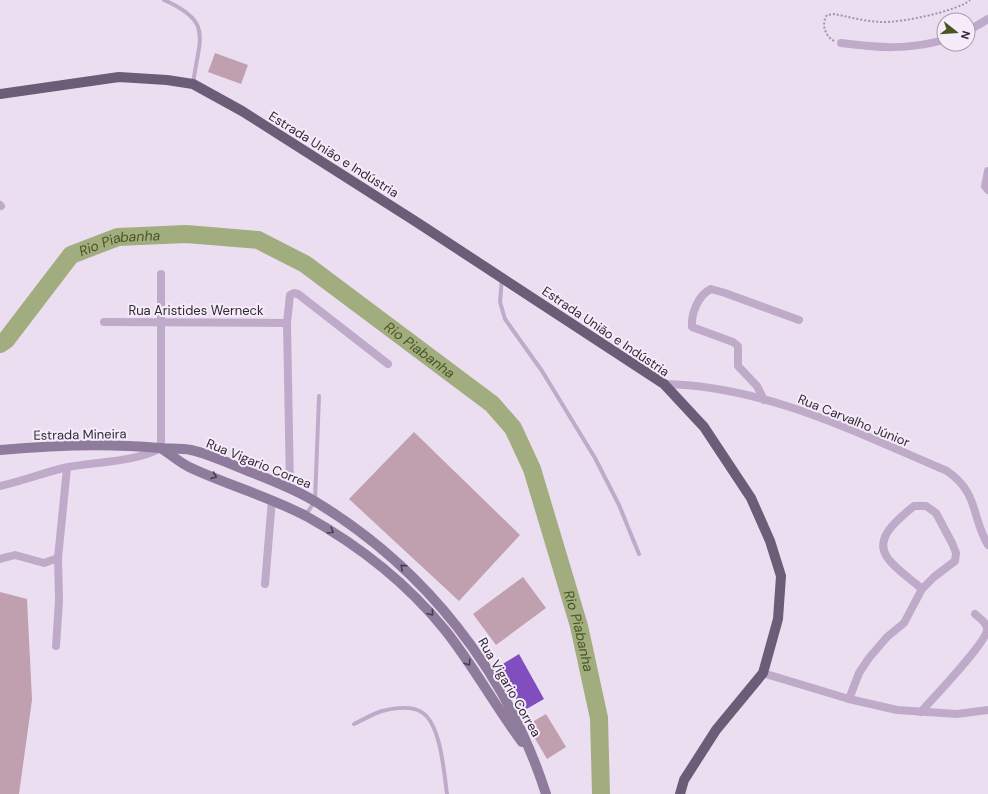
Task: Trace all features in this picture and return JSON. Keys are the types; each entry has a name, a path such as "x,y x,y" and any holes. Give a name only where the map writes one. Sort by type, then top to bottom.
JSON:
{"main road":[{"name":"Estrada União e Indústria","path":"0,94 119,76 193,84 248,116 502,278 664,384 704,427 751,498 770,541 781,576 778,619 762,673 716,730 684,780 680,794"}],"street":[{"path":"976,26 988,19"},
{"path":"841,43 887,48 936,42"},
{"path":"988,171 985,186 988,190"},
{"path":"161,448 162,274"},
{"path":"764,400 757,386 738,366 738,346 733,342 692,327 692,320 700,298 711,289 799,320"},
{"path":"290,488 286,323 290,295 294,293 298,294 388,364"},
{"name":"Rua Aristides Werneck","path":"104,322 286,323"},
{"name":"Rua Carvalho Júnior","path":"664,384 696,385 764,400 816,415 947,471 965,486 971,497 988,545"},
{"name":"Estrada Mineira","path":"0,450 74,444 106,444 161,448"},
{"name":"Rua Vigario Correa","path":"161,448 188,466 272,500 305,516 346,539 381,564 410,591 446,631 534,758"},
{"name":"Rua Vigario Correa","path":"0,486 67,468 148,455 161,448 193,450 290,488 316,501 364,534 400,564 424,587 458,626 472,645 512,712 534,758 546,794"},
{"path":"56,646 59,601 58,558 67,468"},
{"path":"265,584 272,500"},
{"path":"849,699 859,673 887,637 904,622 922,589 934,577 955,561 956,553 936,513 926,506 914,506 893,523 884,540 884,545 886,557 922,589"},
{"path":"0,559 14,555 44,563 58,558"},
{"path":"921,712 986,635 988,629 986,624 974,614"},
{"path":"446,631 458,626"},
{"path":"762,673 877,707 957,714 988,710"}],"lane":[{"path":"164,0 183,8 197,22 200,37 193,84"},
{"path":"502,278 500,302 505,319 542,371 595,458 619,505 639,554"},
{"path":"305,516 316,501 319,396"},
{"path":"354,724 380,711 398,708 413,708 424,713 430,721 440,744 447,794"}],"path":[{"path":"841,43 827,35 824,24 827,15 834,14 884,22 948,10 964,5 970,0"}],"shaded area":[{"path":"215,53 248,65 241,84 208,72"},
{"path":"414,432 520,535 459,601 349,499"},
{"path":"523,577 546,608 496,645 473,614"},
{"path":"0,592 27,599 32,700 19,794 0,794"},
{"path":"546,714 566,747 547,759 527,725"}],"building":[{"path":"519,654 544,699 523,711 498,667"}],"waterway":[{"name":"Rio Piabanha","path":"0,344 6,340 71,255 118,237 186,234 258,240 305,264 492,404 513,428 532,469 579,626 599,718 601,794"}]}
